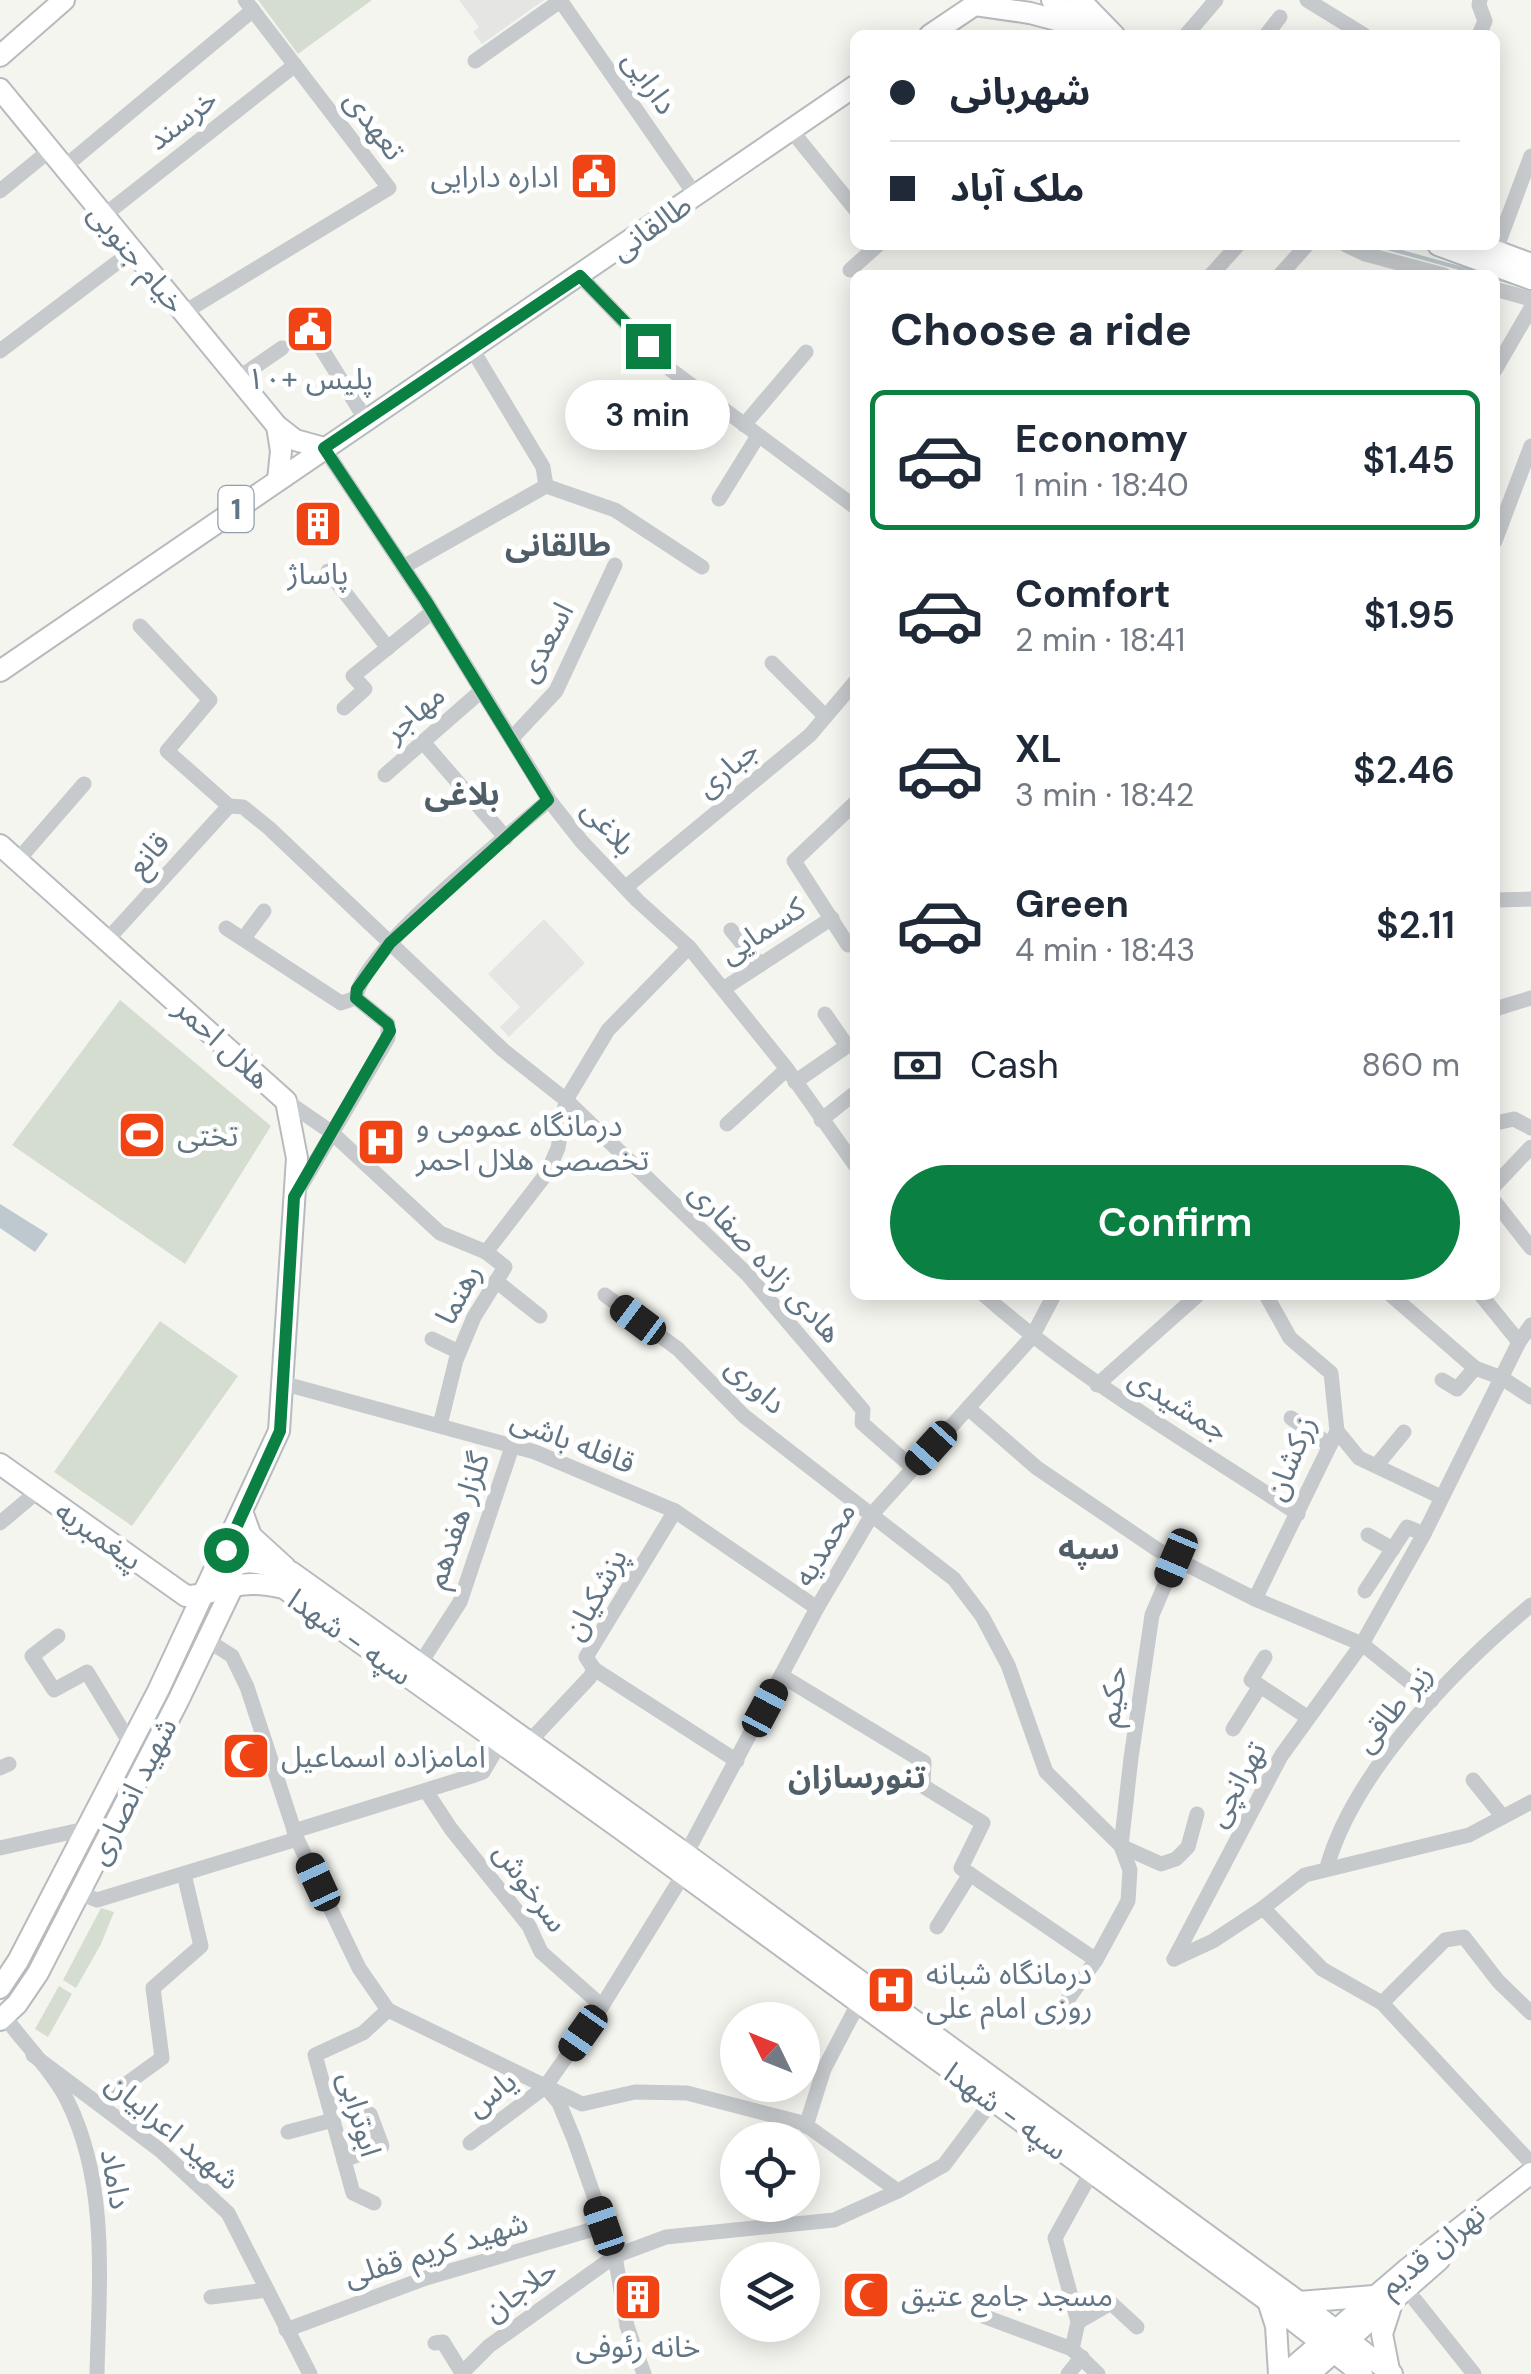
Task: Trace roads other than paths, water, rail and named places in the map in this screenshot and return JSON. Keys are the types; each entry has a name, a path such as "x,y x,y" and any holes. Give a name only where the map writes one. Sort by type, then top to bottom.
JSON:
{"main road":[{"path":"0,56 64,0"},
{"path":"1052,0 1103,24"},
{"path":"1080,0 1103,24"},
{"path":"937,30 978,2 1103,24"},
{"name":"طالقانی","path":"0,671 850,89"},
{"name":"خیام جنوبی","path":"0,90 276,426 295,440 324,448"},
{"path":"1452,250 1531,279"},
{"path":"1493,250 1531,264"},
{"path":"276,426 281,450 278,480"},
{"name":"هلال احمر","path":"0,845 286,1102 296,1158 280,1431 243,1514 230,1567"},
{"name":"پیغمبریه","path":"0,1464 186,1596 202,1596"},
{"path":"243,1514 256,1543 290,1572"},
{"name":"سپه - شهدا","path":"230,1567 252,1562 290,1572 528,1743 858,2004 1268,2301 1335,2341"},
{"path":"202,1596 230,1567"},
{"name":"سپه - شهدا","path":"230,1567 260,1583 284,1588 500,1743 684,1865 1300,2302 1335,2341"},
{"name":"شهید انصاری","path":"2,2018 38,1973 178,1701 207,1640 230,1567"},
{"name":"شهید انصاری","path":"0,1988 18,1962 158,1691 202,1596"},
{"path":"158,1691 178,1701"},
{"name":"تهران قدیم","path":"1335,2341 1395,2298 1531,2175"},
{"path":"1300,2302 1395,2298 1382,2334 1391,2373"},
{"path":"1268,2301 1276,2326 1282,2374 1335,2341"},
{"path":"1335,2341 1391,2373"},
{"path":"1308,2374 1335,2341"},
{"path":"1335,2341 1362,2374"}],"street":[{"path":"476,61 560,0"},
{"name":"دارایی","path":"560,0 696,196"},
{"path":"1190,30 1216,0"},
{"path":"1307,0 1356,30"},
{"path":"1477,1 1485,22 1481,30"},
{"path":"63,168 249,5"},
{"name":"تعهدی","path":"183,314 389,188 249,5"},
{"path":"1270,30 1280,17"},
{"name":"خرسند","path":"102,217 295,65"},
{"path":"791,130 850,202"},
{"path":"0,191 49,151"},
{"path":"1500,222 1531,156"},
{"path":"850,270 872,250"},
{"path":"1216,270 1234,250"},
{"path":"1285,270 1303,250"},
{"path":"1357,250 1425,270"},
{"path":"0,352 131,252"},
{"path":"580,276 672,370 850,503"},
{"path":"1500,290 1531,298"},
{"path":"1500,361 1531,308"},
{"path":"313,334 366,420"},
{"path":"238,378 282,348"},
{"path":"472,349 543,466 546,486"},
{"path":"744,424 806,352"},
{"path":"718,499 758,436"},
{"path":"1500,528 1531,446"},
{"name":"بلاغی","path":"324,448 432,612 548,800 582,842 690,947 791,1075 850,1159"},
{"path":"403,567 546,486 615,510 702,567"},
{"name":"اسعدی","path":"512,738 556,691 615,565"},
{"path":"328,571 388,648"},
{"path":"344,708 365,690 352,676 432,612"},
{"path":"140,626 210,700 167,751 228,806 242,807 269,828 503,1050 566,1100 608,1030 690,947"},
{"path":"772,663 826,716"},
{"name":"جباری","path":"626,887 810,734 850,688"},
{"name":"مهاجر","path":"385,774 480,692"},
{"path":"423,742 506,838"},
{"path":"18,860 84,784"},
{"path":"356,998 361,981 390,943 548,800"},
{"name":"قانع","path":"108,940 228,806"},
{"path":"850,809 794,861 850,940"},
{"path":"1500,900 1531,900"},
{"path":"244,938 264,911"},
{"name":"کسمایی","path":"723,988 832,918"},
{"path":"226,928 341,1003 356,998"},
{"path":"731,930 760,965"},
{"path":"294,1197 390,1031 388,1024 356,998"},
{"path":"1500,1007 1531,998"},
{"path":"727,1124 791,1075 847,1046 825,1014"},
{"path":"820,1120 850,1097"},
{"name":"رهنما","path":"440,1425 474,1317 505,1267 486,1252 546,1174 558,1148 566,1100"},
{"name":"هادی زاده صفاری","path":"566,1100 747,1274 863,1410 862,1423 913,1468"},
{"path":"286,1102 332,1132 440,1233 486,1252"},
{"path":"1500,1122 1514,1119 1531,1128"},
{"path":"1500,1180 1531,1147"},
{"path":"1500,1208 1531,1248"},
{"path":"496,1281 540,1316"},
{"name":"داوری","path":"604,1295 678,1349 744,1416 954,1579 982,1616 1008,1666 1046,1772 1122,1846"},
{"path":"990,1300 1032,1337"},
{"name":"محمدیه","path":"602,2006 684,1865 817,1608 873,1514 1032,1337 1051,1300"},
{"path":"1098,1385 1192,1300"},
{"name":"زرکشان","path":"1255,1599 1334,1438 1331,1373 1290,1338 1269,1300"},
{"path":"1397,1300 1475,1368 1502,1378 1531,1397"},
{"path":"1485,1300 1519,1342"},
{"name":"تهرانچی","path":"1263,1908 1213,1941 1174,1959 1281,1756 1362,1644 1424,1534 1531,1325"},
{"name":"جمشیدی","path":"1032,1337 1098,1385 1298,1514"},
{"path":"432,1339 460,1352"},
{"path":"1442,1380 1456,1389 1475,1368"},
{"name":"قافله باشی","path":"282,1383 513,1444 674,1512 817,1608"},
{"path":"968,1408 1037,1468 1158,1550 1255,1599 1362,1644 1432,1700"},
{"path":"1291,1418 1334,1438 1359,1458 1442,1496"},
{"path":"1376,1466 1404,1432"},
{"name":"گلزار هفدهم","path":"420,1664 460,1602 513,1444"},
{"path":"0,1523 37,1492"},
{"name":"پزشکیان","path":"528,1743 594,1669 586,1658 674,1512"},
{"path":"1366,1591 1406,1527 1424,1534"},
{"path":"1368,1535 1392,1548"},
{"name":"حکیم","path":"1056,2016 1096,1960 1128,1901 1130,1870 1122,1846 1152,1615 1176,1558"},
{"name":"زیر طاقی","path":"1327,1867 1342,1822 1385,1758 1472,1656 1530,1608"},
{"path":"58,1636 32,1656 49,1685 54,1690 87,1672 130,1743"},
{"path":"207,1640 232,1656 248,1687 296,1835 359,1968 388,2010 582,2104 636,2092 687,2093 792,2122"},
{"path":"1264,1656 1252,1680 1307,1717"},
{"path":"594,1669 736,1761"},
{"path":"782,1676 924,1762 923,1786 983,1824 961,1868 1096,1960"},
{"path":"1233,1730 1260,1686"},
{"path":"79,1893 97,1900 184,1874 483,1772 500,1743"},
{"path":"1474,1780 1504,1817"},
{"name":"سرخوش","path":"426,1791 450,1829 530,1926 541,1952 602,2006"},
{"path":"1531,1802 1469,1835 1305,1874 1263,1908 1322,1969 1382,2003 1531,2163"},
{"path":"1122,1846 1161,1864 1176,1860 1188,1847 1198,1814"},
{"path":"0,1848 85,1830"},
{"path":"100,2103 162,2058 153,1988 201,1946 184,1874"},
{"path":"938,1928 970,1874"},
{"path":"1382,2003 1445,1940 1464,1937 1531,2013"},
{"path":"807,2122 824,2070 858,2004"},
{"name":"یاس","path":"470,2143 545,2087 602,2006"},
{"name":"ابوترابی","path":"374,2203 353,2193 314,2055 363,2033 388,2010"},
{"name":"داماد","path":"2,2018 68,2101 94,2180 99,2264 97,2374"},
{"name":"شهید اعرابیان","path":"33,2055 161,2151 228,2213 310,2374"},
{"path":"545,2087 560,2103 615,2256 627,2326 646,2370"},
{"name":"حلاجان","path":"462,2374 489,2346 615,2256 666,2237 834,2220 898,2192 944,2166 992,2101"},
{"path":"344,2160 382,2146 370,2114"},
{"path":"288,2132 333,2120"},
{"path":"820,2136 898,2192"},
{"path":"1068,2374 1077,2353 1078,2322 1055,2238 1091,2173"},
{"name":"شهید کریم قفلی","path":"286,2330 406,2285 604,2226"},
{"path":"211,2297 267,2290"},
{"path":"1395,2298 1474,2374"},
{"path":"1078,2322 1112,2303 1138,2327"},
{"path":"983,2316 1077,2353 1098,2374"},
{"path":"435,2342 443,2342 462,2374"}],"waterway":[{"path":"1394,250 1467,270"},
{"path":"1500,279 1515,283"}],"place":[{"name":"اداره دارایی","path":"594,176"},
{"name":"پلیس +۱۰","path":"310,329"},
{"name":"پاساژ","path":"318,524"},
{"name":"تختی","path":"142,1135"},
{"name":"درمانگاه عمومی و تخصصی هلال احمر","path":"381,1142"},
{"name":"امامزاده اسماعیل","path":"246,1756"},
{"name":"درمانگاه شبانه روزی امام علی","path":"891,1990"},
{"name":"مسجد جامع عتیق","path":"866,2295"},
{"name":"خانه رئوفی","path":"638,2297"}],"district":[{"name":"طالقانی","path":"558,545"},
{"name":"بلاغی","path":"462,794"},
{"name":"سپه","path":"1089,1548"},
{"name":"تنورسازان","path":"857,1777"}]}
